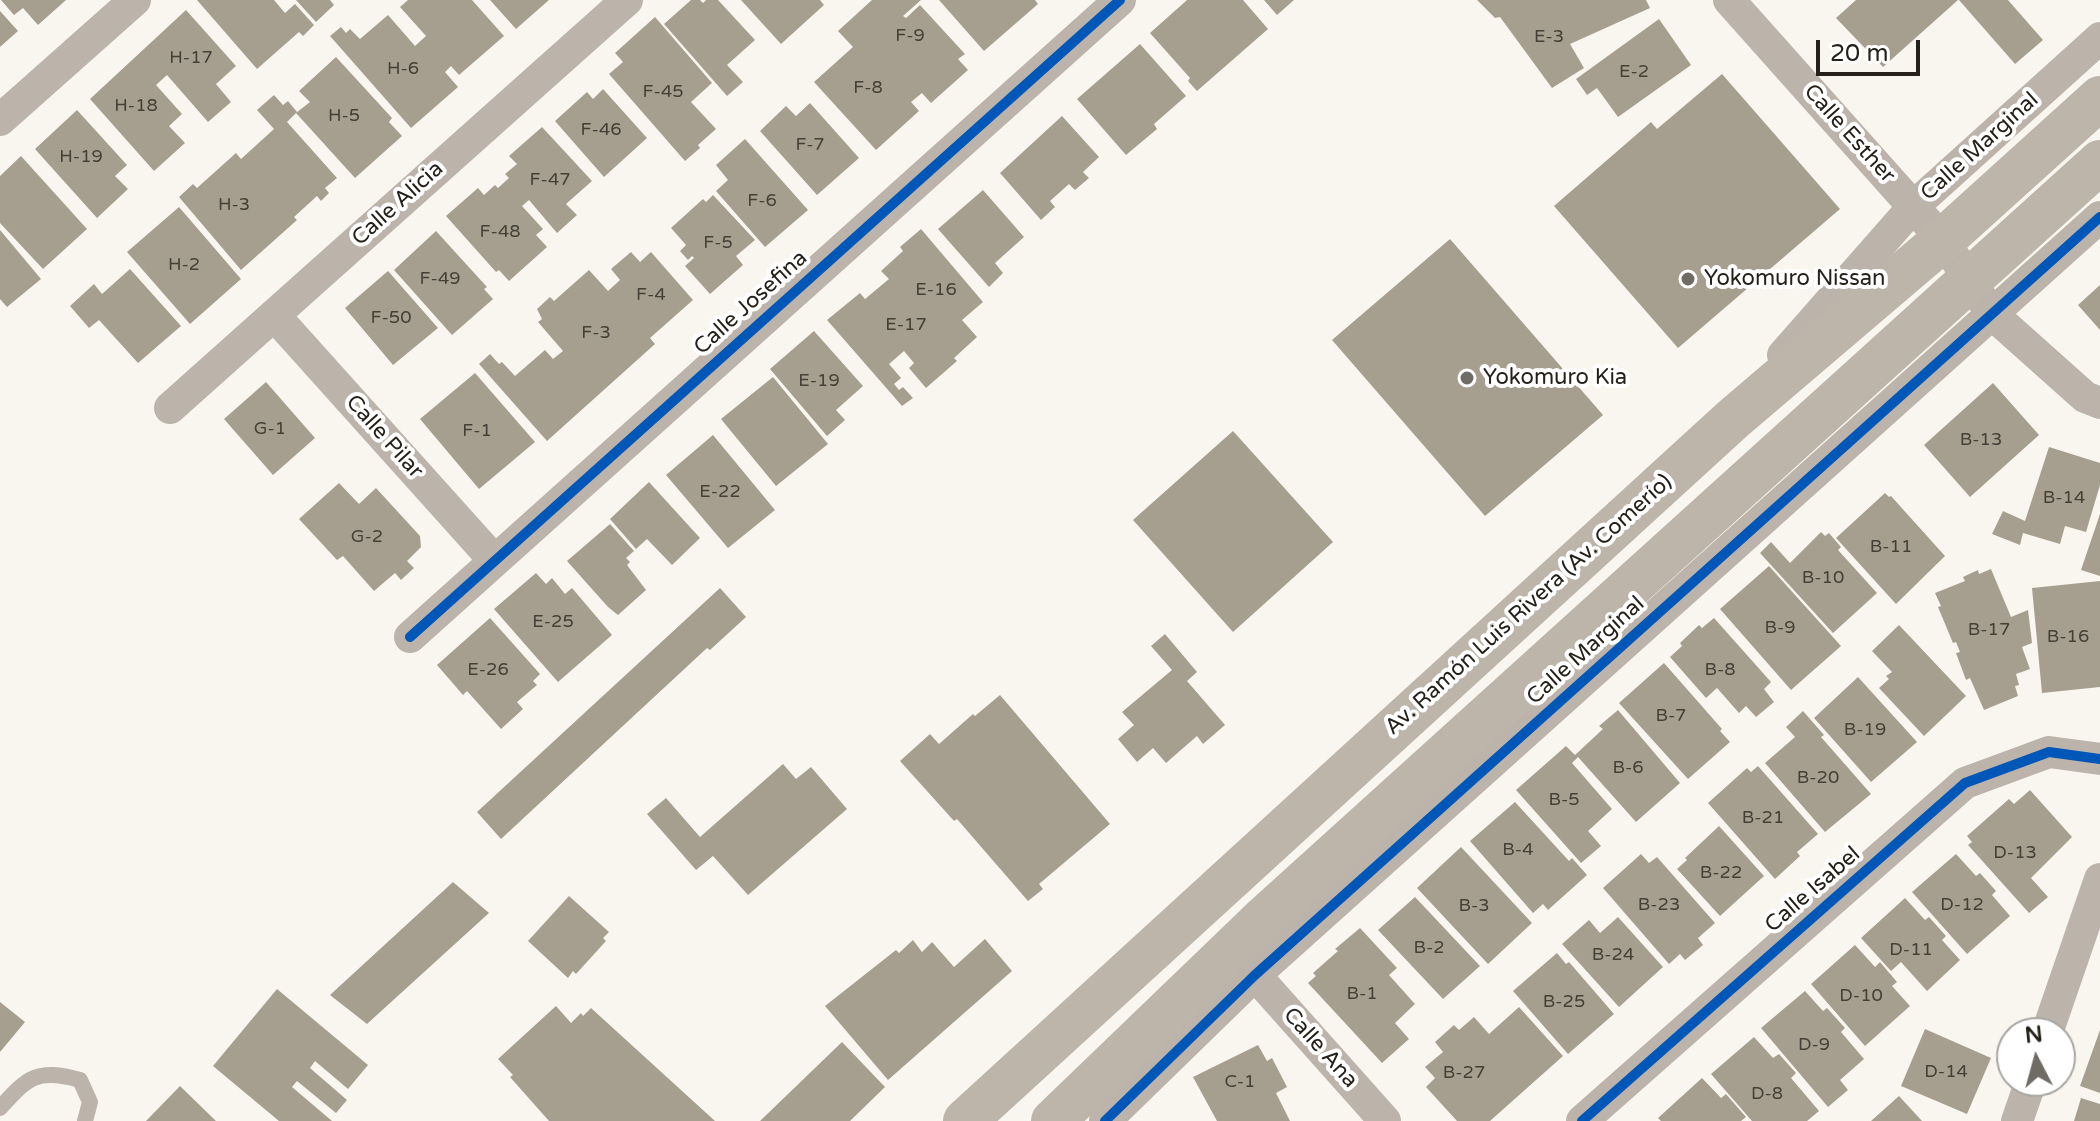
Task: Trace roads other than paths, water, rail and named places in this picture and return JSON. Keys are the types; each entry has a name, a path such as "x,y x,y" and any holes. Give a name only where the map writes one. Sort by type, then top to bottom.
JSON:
{"main road":[{"name":"Av. Ramón Luis Rivera (Av. Comerío)","path":"965,1121 1708,442 1943,240 2100,98"},
{"path":"1053,1121 1264,918 1635,585 1981,297 2100,162"}],"street":[{"path":"0,120 135,0"},
{"name":"Calle Alicia","path":"170,408 627,0"},
{"name":"Calle Josefina","path":"410,637 1120,0"},
{"name":"Calle Esther","path":"1729,0 1943,240 1981,297 2085,397 2100,403"},
{"name":"Calle Marginal","path":"1708,442 1914,206 2100,38"},
{"name":"Calle Marginal","path":"1105,1121 1255,975 1981,297 2100,217"},
{"name":"Calle Pilar","path":"274,315 494,560"},
{"name":"Calle Isabel","path":"1582,1121 1965,783 2049,752 2100,759"},
{"path":"2053,1017 2100,879"},
{"name":"Calle Ana","path":"1255,975 1385,1121"},
{"path":"2017,1121 2025,1097"}],"lane":[{"path":"0,1108 17,1089 33,1078 56,1073 80,1080 90,1102 85,1121"}],"place":[{"name":"Yokomuro Nissan","path":"1688,279"},
{"name":"Yokomuro Kia","path":"1467,378"}]}
